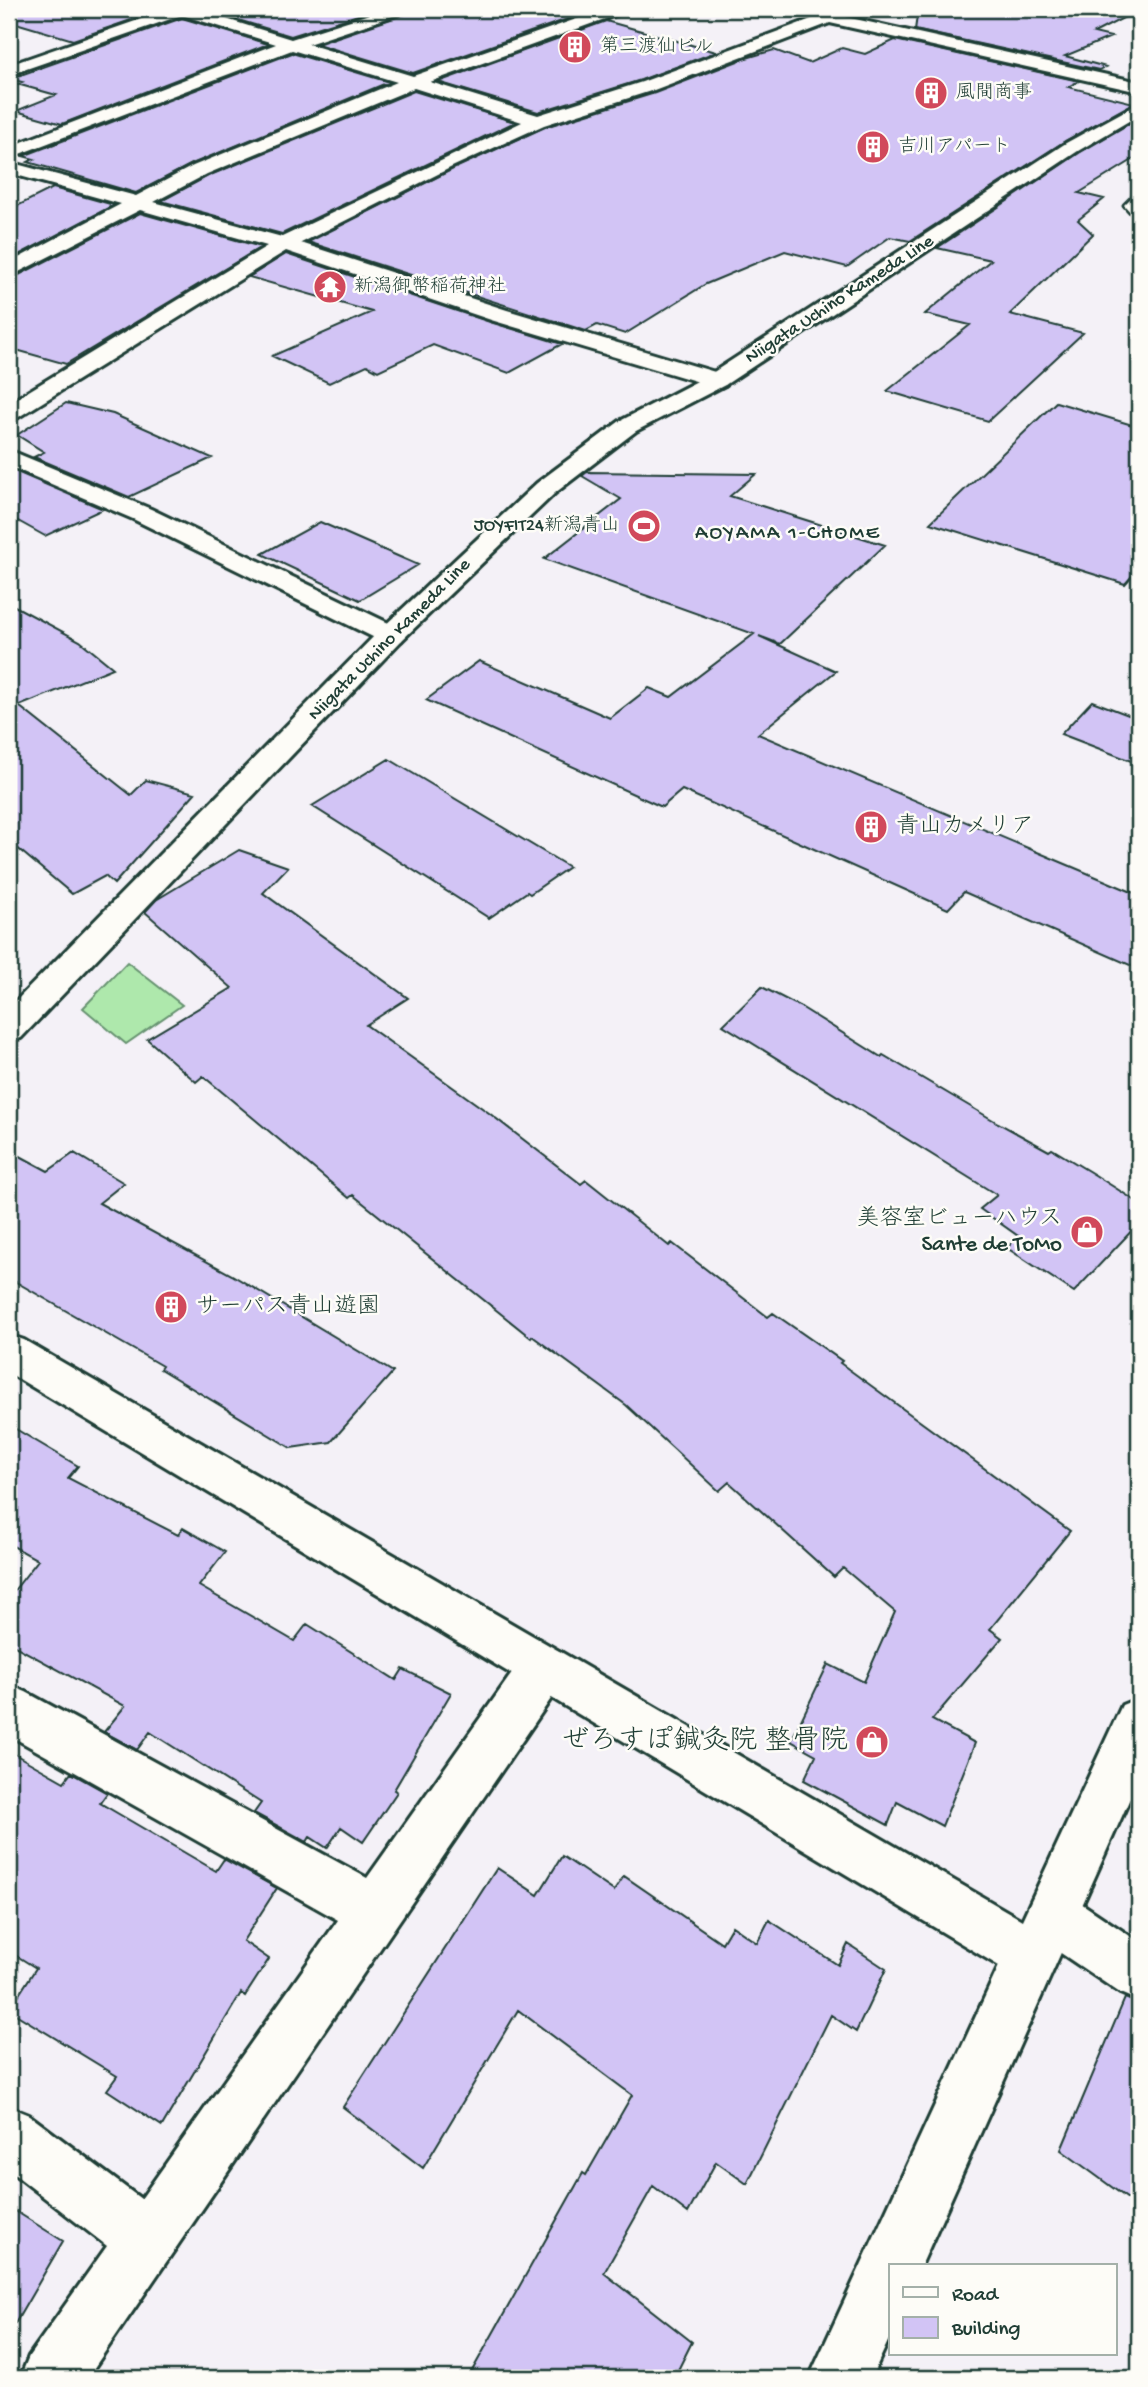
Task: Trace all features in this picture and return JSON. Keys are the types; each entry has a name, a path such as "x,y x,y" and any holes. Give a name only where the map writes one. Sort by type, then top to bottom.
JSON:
{"street":[{"path":"9,70 182,9 538,121"},
{"path":"9,153 292,44 400,9"},
{"path":"9,271 200,170 413,82 619,9"},
{"path":"9,413 284,244 446,163 538,121 649,86 853,9"},
{"path":"803,12 1139,87"},
{"name":"Niigata Uchino Kameda Line","path":"9,1029 391,635 546,488 628,426 717,380 1072,147 1139,108"},
{"path":"9,167 284,244 499,315 717,380"},
{"path":"9,457 142,514 391,635"},
{"path":"9,1352 544,1668 1043,1935 1139,1974"},
{"path":"51,2378 544,1668"},
{"path":"9,1709 374,1911"},
{"path":"892,2264 1139,1722"},
{"path":"9,2135 147,2240"},
{"path":"840,2378 889,2270"}],"lane":[{"path":"1139,200 1132,205 1139,212"}],"green space":[{"path":"127,962 182,1005 126,1044 83,1008"}],"building":[{"path":"9,9 163,9 73,40 9,21"},
{"path":"202,9 377,9 291,36"},
{"path":"410,9 562,9 582,14 413,73 317,44 406,14"},
{"path":"918,9 1139,10 1094,33 1111,37 1065,56 1106,67 1099,70 915,30"},
{"path":"182,18 268,44 62,124 16,111 56,95 17,84 22,82 9,79"},
{"path":"606,21 716,52 641,80 538,112 438,82"},
{"path":"895,40 1079,81 1068,87 1134,103 1065,141 910,241 890,237 847,267 785,251 706,284 625,334 597,325 586,331 308,242 453,169 545,127 655,93 774,50 809,63 842,48 865,54"},
{"path":"292,53 389,82 192,164 136,193 28,162 34,159 23,156"},
{"path":"414,91 515,122 282,234 161,201 208,176"},
{"path":"1139,118 1139,156 1079,193 1104,199 1078,220 1093,234 1010,314 1083,333 988,421 887,391 970,325 925,314 991,260 937,248 1079,153"},
{"path":"53,188 114,205 9,260 9,210"},
{"path":"140,213 261,247 66,364 9,348 9,280"},
{"path":"286,254 562,344 509,373 433,345 378,371 367,365 329,383 272,356 372,312 249,277"},
{"path":"1056,402 1139,427 1139,568 1125,584 930,523"},
{"path":"66,403 113,414 212,458 129,497 34,457 44,452 17,435"},
{"path":"9,470 103,509 45,536 9,516"},
{"path":"587,472 756,474 730,496 885,545 780,644 759,636 836,671 758,734 1139,895 1139,969 964,892 948,909 682,790 662,807 426,700 479,661 610,718 649,688 671,697 754,634 544,559 621,499 582,476"},
{"path":"320,522 418,565 360,600 262,554"},
{"path":"9,603 80,641 113,668 19,706 131,795 146,780 195,793 114,884 105,876 72,894 9,841"},
{"path":"1092,701 1139,719 1139,764 1061,734"},
{"path":"389,759 569,867 489,918 312,806"},
{"path":"239,850 288,867 263,893 408,998 366,1025 489,1113 581,1184 586,1180 669,1246 672,1243 768,1317 773,1313 842,1361 840,1363 1070,1531 990,1629 1002,1638 932,1720 975,1743 942,1826 897,1802 888,1825 804,1780 816,1755 791,1741 828,1664 864,1682 895,1612 843,1568 834,1577 729,1482 719,1491 626,1405 532,1336 531,1338 353,1195 349,1198 203,1076 196,1082 147,1039 232,988 145,912 156,900"},
{"path":"762,987 801,1007 881,1057 883,1055 998,1123 1049,1151 1052,1149 1095,1175 1139,1203 1139,1223 1074,1292 1007,1248 1018,1236 980,1209 997,1195 723,1025"},
{"name":"サーパス青山遊園","path":"9,1150 48,1171 74,1153 124,1183 99,1203 232,1275 393,1372 331,1442 291,1448 160,1369 162,1366 9,1278"},
{"path":"9,1425 78,1466 68,1478 178,1535 183,1528 225,1552 199,1586 294,1641 307,1624 396,1680 403,1669 451,1693 394,1790 397,1792 363,1842 341,1827 327,1848 310,1837 307,1842 254,1813 261,1803 150,1732 137,1750 104,1732 125,1706 9,1643 9,1597 38,1560 9,1544"},
{"path":"9,1751 64,1782 71,1773 107,1793 100,1803 216,1871 224,1859 277,1888 243,1941 269,1959 245,1996 241,1993 162,2126 107,2090 117,2076 9,2010 36,1968 9,1951"},
{"path":"562,1856 614,1891 624,1876 722,1943 732,1926 757,1943 769,1920 838,1965 848,1944 886,1969 856,2032 831,2015 747,2184 716,2162 688,2213 653,2186 604,2273 692,2342 674,2378 468,2378 583,2173 586,2175 632,2095 518,2010 423,2168 343,2107 497,1868 538,1895"},
{"path":"1125,1998 1139,2004 1139,2207 1061,2150"},
{"path":"9,2207 63,2241 9,2334"}],"place":[{"name":"第三渡仙ビル","path":"575,47"},
{"name":"風間商事","path":"931,93"},
{"name":"吉川アパート","path":"873,147"},
{"name":"新潟御幣稲荷神社","path":"330,287"},
{"name":"JOYFIT24新潟青山","path":"644,526"},
{"name":"青山カメリア","path":"871,827"},
{"name":"美容室ビューハウス Sante de ToMo","path":"1087,1232"},
{"name":"サーパス青山遊園","path":"171,1307"},
{"name":"ぜろすぽ鍼灸院 整骨院","path":"872,1742"}],"district":[{"name":"AOYAMA 1-CHOME","path":"788,534"}]}
